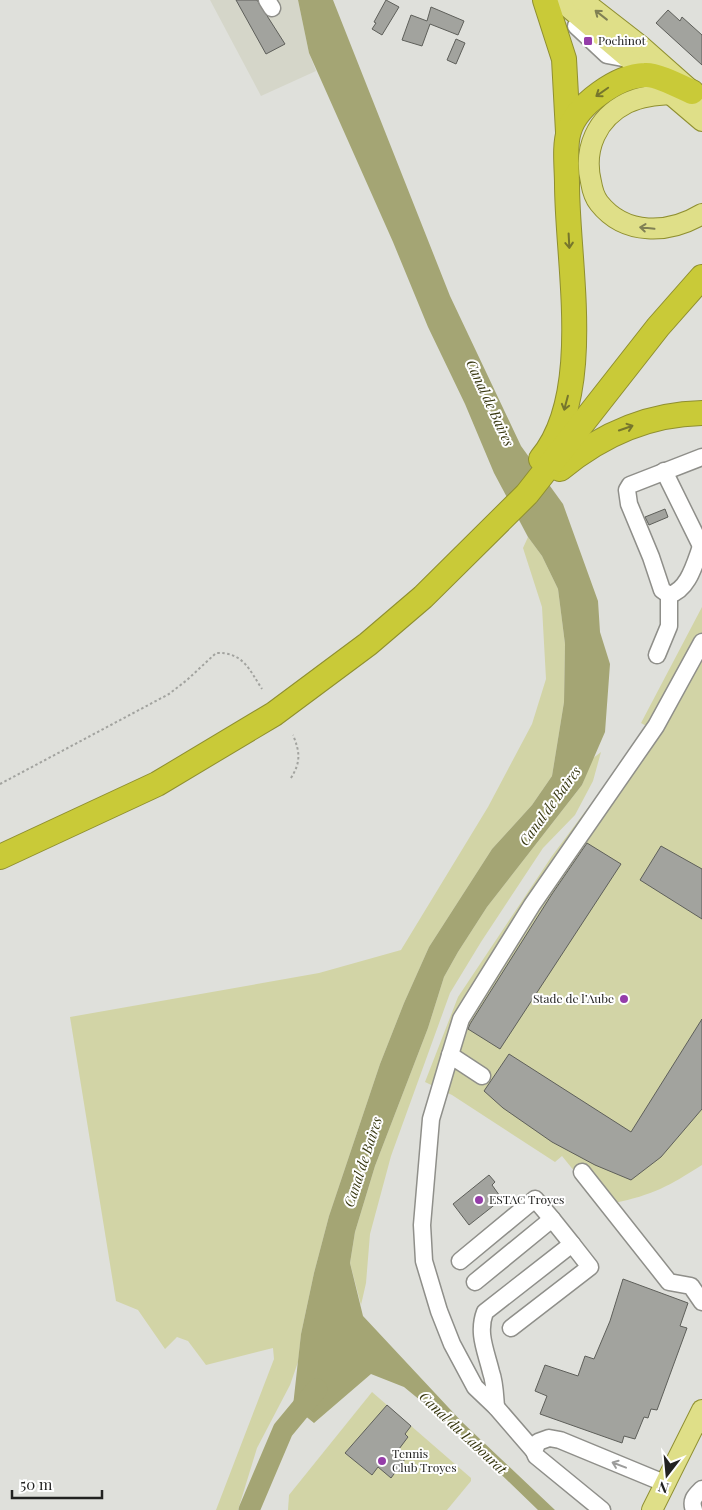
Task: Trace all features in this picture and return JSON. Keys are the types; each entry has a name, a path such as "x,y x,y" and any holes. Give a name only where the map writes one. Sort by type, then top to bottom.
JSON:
{"highway":[{"path":"545,0 564,59 568,132 567,198 574,322 574,360 570,387 551,464"},
{"path":"568,132 589,102 608,88 630,78 647,75 692,93"},
{"path":"658,327 702,262"},
{"path":"500,515 527,494 658,327 702,277"},
{"path":"0,857 157,784 274,714 368,644 458,564 500,515 551,464 583,450 618,431 669,416 702,413"}],"main road":[{"path":"572,3 634,52 692,93 702,121"},
{"path":"634,52 647,75"},
{"path":"692,93 650,96 628,102 612,112 601,123 592,139 589,153 589,174 598,202 618,220 633,226 646,229 661,229 677,226 702,214"},
{"path":"652,1510 702,1410"}],"lane":[{"path":"572,3 572,22 602,51 607,54 634,52"},
{"path":"669,595 662,590 651,557 629,504 627,490 630,485 702,457"},
{"path":"664,471 702,545 685,584 679,592 669,595"},
{"path":"658,655 669,626 669,595"},
{"path":"602,1510 536,1456 534,1451 496,1407 475,1387 452,1344 438,1311 424,1260 422,1225 431,1119 461,1019 532,905 656,726 702,642"},
{"path":"450,1055 482,1076"},
{"path":"582,1172 669,1282 691,1286 702,1302"},
{"path":"460,1261 535,1199 590,1267 511,1328"},
{"path":"475,1282 552,1220"},
{"path":"496,1407 492,1373 483,1349 482,1321 486,1312 572,1244"},
{"path":"534,1451 541,1440 560,1440 664,1483"},
{"path":"694,1510 691,1504 693,1498 702,1489"}],"path":[{"path":"0,784 169,694 188,680 216,653 228,652 238,656 262,689"},
{"path":"291,778 300,761 299,749 293,735"}],"shaded area":[{"path":"210,0 298,0 309,53 316,71 261,96"},
{"path":"528,537 542,556 558,589 565,644 564,702 552,776 532,805 492,849 429,947 380,1064 329,1216 301,1334 298,1362 290,1385 257,1448 238,1510 216,1510 274,1359 273,1348 206,1365 188,1341 177,1337 165,1349 138,1310 116,1301 70,1017 319,973 401,950 488,807 532,724 546,679 542,607 523,548"},
{"path":"702,607 702,1165 660,1189 640,1197 614,1203 609,1214 562,1156 555,1162 452,1095 425,1082 458,997 552,856 648,727 641,723"},
{"path":"601,752 593,781 575,815 543,848 450,993 391,1156 370,1234 366,1283 361,1305 350,1263 355,1232 375,1166 428,1028 444,977 487,907 582,785 592,759"},
{"name":"Tennis Club Troyes","path":"372,1392 471,1478 471,1481 447,1510 288,1510 289,1495"}],"water":[{"name":"Canal du Labourat","path":"298,0 333,0 450,296 521,446 563,504 598,601 600,632 610,664 605,732 582,785 487,907 444,977 428,1028 375,1166 355,1232 350,1263 363,1316 462,1422 555,1510 538,1510 448,1423 404,1387 371,1374 314,1423 293,1406 301,1334 314,1273 329,1216 380,1064 429,947 492,849 532,805 552,776 564,702 565,644 558,589 542,556 528,537 494,473 465,404 428,327 393,242 309,53"}],"building":[{"path":"236,0 257,0 285,44 266,54"},
{"path":"386,0 399,7 382,35 372,29"},
{"path":"431,7 464,21 458,35 430,24 422,46 402,40 411,15 427,21"},
{"path":"668,10 680,21 682,17 702,35 702,65 656,23"},
{"path":"456,39 465,43 456,64 447,60"},
{"path":"665,509 668,517 649,525 645,517"},
{"path":"587,843 621,864 500,1049 468,1029 470,1024 552,894"},
{"path":"661,846 702,869 702,919 640,880"},
{"path":"702,1019 702,1109 661,1157 631,1180 595,1165 552,1142 503,1108 484,1091 509,1054 631,1132"},
{"path":"489,1175 495,1182 492,1185 502,1199 469,1225 453,1204"},
{"path":"623,1279 688,1303 680,1326 687,1328 657,1410 651,1409 648,1418 644,1417 635,1439 624,1436 622,1443 540,1414 547,1396 535,1391 545,1365 578,1376 585,1356 594,1359 610,1321"},
{"path":"387,1405 411,1426 405,1434 408,1437 399,1449 408,1455 391,1478 378,1467 372,1475 345,1453"}],"waterway":[{"name":"Canal de Baires","path":"249,1510 283,1430 317,1389"}],"place":[{"name":"Pochinot","path":"588,41"},
{"name":"Stade de l’Aube","path":"624,999"},
{"name":"ESTAC Troyes","path":"479,1200"},
{"name":"Tennis Club Troyes","path":"382,1461"}]}
